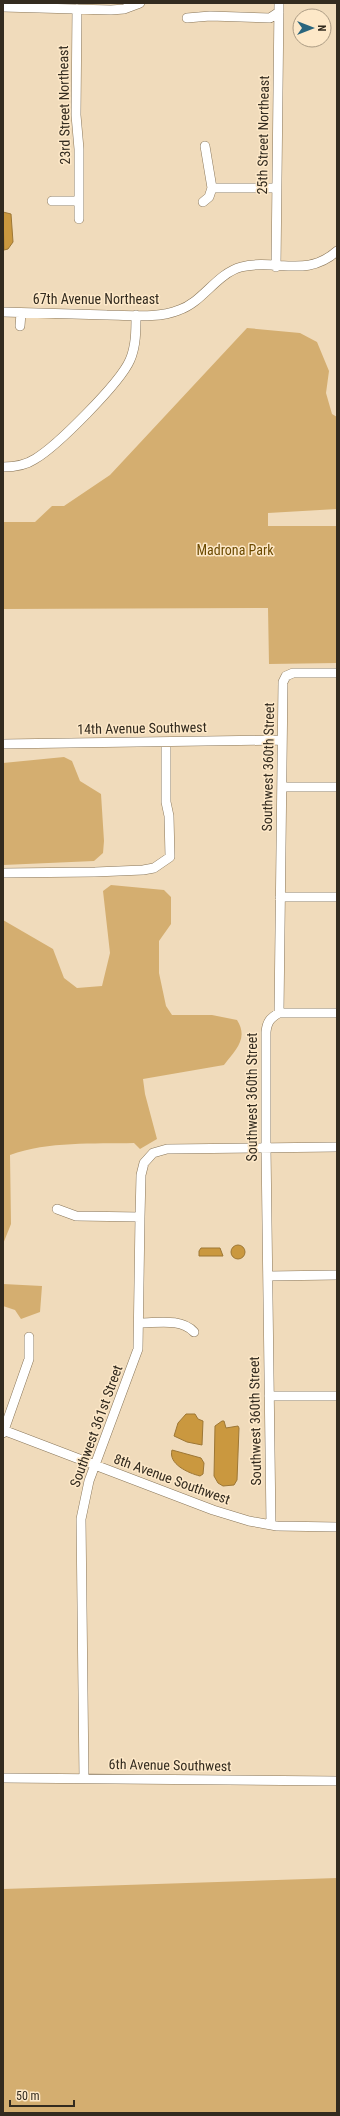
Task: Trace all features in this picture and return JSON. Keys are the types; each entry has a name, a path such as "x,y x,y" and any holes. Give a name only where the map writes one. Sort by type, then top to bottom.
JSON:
{"street":[{"path":"3,7 124,9 136,6 140,3"},
{"path":"187,18 210,16 270,18 279,8"},
{"name":"25th Street Northeast","path":"276,266 279,8"},
{"name":"23rd Street Northeast","path":"77,9 76,115 79,149 79,219"},
{"path":"203,202 209,197 212,188 205,146"},
{"path":"212,188 277,188"},
{"path":"52,201 79,201"},
{"name":"67th Avenue Northeast","path":"3,312 152,315 181,310 201,297 227,274 241,268 276,266 301,267 317,264 337,250"},
{"name":"67th Avenue Northeast","path":"20,326 21,312"},
{"path":"3,467 28,463 42,455 86,414 114,384 130,361 134,348 136,315"},
{"name":"Southwest 360th Street","path":"271,1525 266,1032 267,1024 272,1017 279,1013 283,682 286,676 293,673 337,673"},
{"name":"14th Avenue Southwest","path":"3,744 282,740"},
{"path":"3,873 143,870 154,868 170,857 169,816 166,802 166,742"},
{"path":"282,787 337,787"},
{"path":"280,897 337,897"},
{"path":"279,1013 337,1013"},
{"path":"266,1147 337,1147"},
{"name":"Southwest 361st Street","path":"84,1778 81,1519 85,1493 94,1465 138,1349 140,1323 141,1175 144,1163 159,1150 266,1147"},
{"path":"57,1209 76,1216 140,1217"},
{"path":"268,1276 337,1275"},
{"path":"140,1323 180,1323 189,1326 194,1332"},
{"path":"3,1431 29,1359 29,1337"},
{"path":"269,1396 337,1396"},
{"name":"8th Avenue Southwest","path":"3,1431 214,1510 249,1521 271,1525 337,1527"},
{"name":"6th Avenue Southwest","path":"3,1778 337,1781"}],"green space":[{"name":"Madrona Park","path":"247,328 300,333 317,342 329,371 326,393 332,414 337,417 337,509 268,513 268,526 337,526 337,663 269,664 268,608 3,609 3,522 35,522 52,506 64,506 110,475"},
{"path":"64,757 72,761 80,781 101,794 104,841 103,853 94,861 3,865 3,763"},
{"path":"111,885 164,890 171,897 171,924 159,941 159,973 166,1006 172,1015 212,1015 237,1020 242,1033 241,1039 236,1049 224,1065 143,1079 145,1094 157,1139 140,1149 134,1143 71,1144 40,1147 10,1155 11,1224 3,1244 3,920 53,949 64,978 77,988 102,986 110,953 103,891"},
{"path":"3,1284 42,1286 40,1312 21,1319 15,1310 3,1306"},
{"path":"337,1878 337,2113 3,2113 3,1889"}],"shaded area":[{"path":"3,212 11,214 13,242 8,249 4,250"},
{"path":"238,1245 243,1247 245,1252 243,1257 238,1259 233,1257 231,1252 233,1247"},
{"path":"201,1248 220,1248 223,1256 199,1256 199,1251"},
{"path":"186,1414 195,1414 198,1419 203,1421 202,1445 187,1442 174,1436 178,1423"},
{"path":"224,1421 226,1428 238,1426 239,1428 237,1480 234,1485 223,1486 218,1483 214,1476 215,1426"},
{"path":"172,1450 201,1458 204,1463 203,1474 200,1476 195,1475 176,1464 173,1460"}]}
